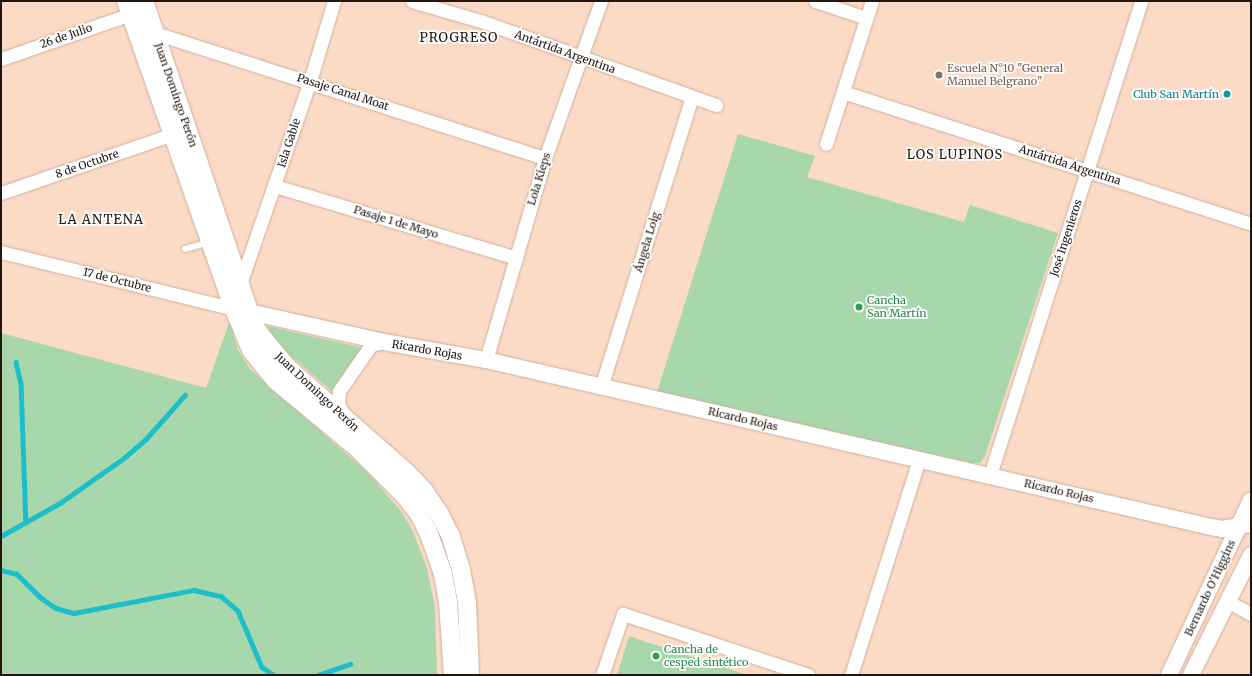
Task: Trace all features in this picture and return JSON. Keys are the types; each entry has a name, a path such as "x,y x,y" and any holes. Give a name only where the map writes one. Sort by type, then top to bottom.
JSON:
{"main road":[{"name":"Juan Domingo Perón","path":"144,1 147,35 172,134 210,242 241,310 251,350 263,367 356,447 405,496 419,514 442,574 452,636 453,675"},
{"name":"Juan Domingo Perón","path":"129,7 147,35 240,284 241,310 270,348 344,417 404,470 424,491 439,513 451,537 461,568 467,602 470,675"}],"street":[{"name":"Isla Gable","path":"240,284 310,81 334,1"},
{"name":"Antártida Argentina","path":"412,1 481,21 716,105"},
{"name":"Lola Kieps","path":"486,360 546,158 601,1"},
{"path":"815,1 866,18"},
{"path":"826,144 872,1"},
{"name":"José Ingenieros","path":"990,475 1141,1"},
{"name":"26 de Julio","path":"1,59 129,7"},
{"name":"Pasaje Canal Moat","path":"147,35 310,81 546,158"},
{"name":"Antártida Argentina","path":"843,92 1251,224"},
{"name":"Ángela Loig","path":"602,387 692,97"},
{"name":"8 de Octubre","path":"1,193 172,134"},
{"name":"Pasaje 1 de Mayo","path":"275,186 516,258"},
{"name":"17 de Octubre","path":"1,252 241,310"},
{"name":"Ricardo Rojas","path":"241,310 384,342 486,360 1211,527 1245,526"},
{"path":"344,417 338,403 339,391 371,345 384,342"},
{"path":"851,675 919,459"},
{"name":"Bernardo O'Higgins","path":"1169,675 1245,526 1251,500"},
{"name":"Bernardo O'Higgins","path":"1192,675 1251,555"},
{"path":"1229,602 1251,614"},
{"path":"602,675 622,614 804,674"}],"lane":[{"path":"185,249 210,242"}],"green space":[{"name":"Cancha San Martín","path":"738,134 815,156 807,177 964,222 970,205 1058,233 985,456 980,463 971,463 657,392"},
{"path":"234,309 233,334 238,350 250,369 367,472 400,510 412,529 427,568 435,607 437,675 1,675 1,333 206,388"},
{"path":"267,326 363,348 332,391 278,345"},
{"name":"Cancha de cesped sintético","path":"629,636 747,675 617,675"}],"waterway":[{"path":"16,362 21,383 26,523"},
{"path":"1,536 60,503 124,458 145,440 185,395"},
{"path":"1,570 17,574 40,597 56,608 74,613 194,590 221,596 238,611 262,667 274,675"},
{"path":"318,675 350,664"}],"place":[{"name":"Escuela N°10 \"General Manuel Belgrano\"","path":"939,75"},
{"name":"Club San Martín","path":"1227,94"},
{"name":"Cancha San Martín","path":"859,307"},
{"name":"Cancha de cesped sintético","path":"656,656"}],"district":[{"name":"PROGRESO","path":"459,38"},
{"name":"LOS LUPINOS","path":"955,155"},
{"name":"LA ANTENA","path":"101,220"}]}
